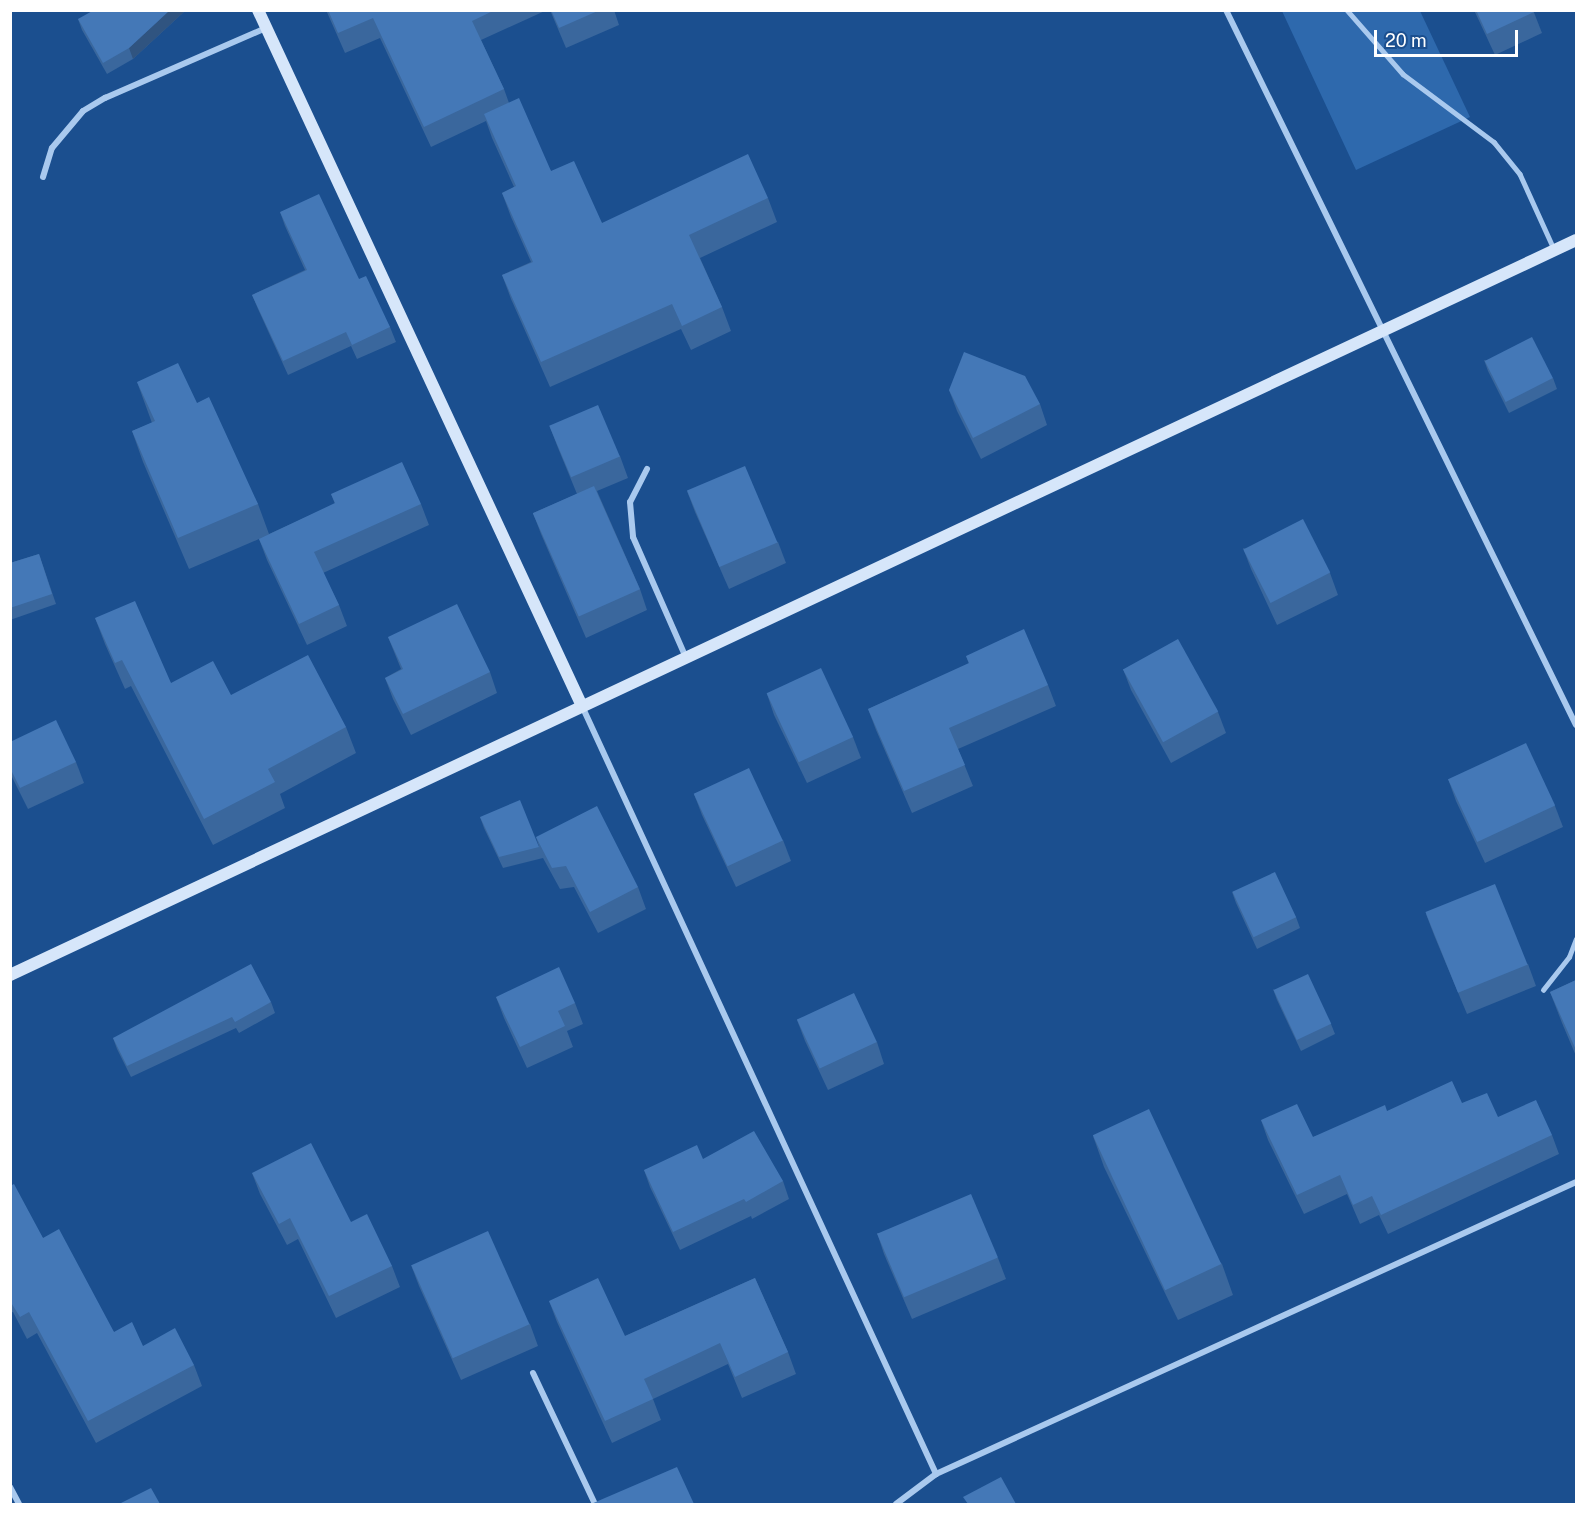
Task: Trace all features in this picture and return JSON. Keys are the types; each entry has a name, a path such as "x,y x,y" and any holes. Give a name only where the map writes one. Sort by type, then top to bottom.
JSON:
{"street":[{"path":"258,10 936,1474"},
{"path":"1226,10 1381,332 1576,725"},
{"path":"43,177 52,148 83,111 105,98 266,28"},
{"path":"10,975 1576,240"},
{"path":"647,469 630,502 633,537 686,658"},
{"path":"896,1504 936,1474 1576,1182"},
{"path":"533,1373 595,1504"},
{"path":"10,1487 19,1504"}],"lane":[{"path":"1347,10 1403,74 1494,142 1520,174 1554,250"},
{"path":"1543,990 1569,957 1576,939"}],"shaded area":[{"path":"1282,11 1420,11 1470,117 1356,170"}],"building":[{"path":"94,10 170,10 129,48 103,63 78,19"},
{"path":"328,10 495,10 472,21 504,89 424,127 373,18 338,33"},
{"path":"551,10 600,10 559,28"},
{"path":"1476,10 1533,10 1534,12 1487,34"},
{"path":"519,98 551,171 574,161 602,223 748,154 768,198 689,235 722,307 682,326 672,304 541,362 502,275 533,262 502,193 516,186 484,114"},
{"path":"319,194 359,279 366,276 390,327 352,345 346,332 283,361 252,295 307,270 280,212"},
{"path":"1532,337 1553,378 1506,402 1485,361"},
{"path":"964,352 1025,376 1040,404 973,438 949,390"},
{"path":"178,363 197,403 209,397 258,504 178,538 132,431 155,421 137,382"},
{"path":"598,405 620,457 571,477 549,426"},
{"path":"402,462 421,504 314,552 339,605 299,624 259,539 335,503 331,494"},
{"path":"745,466 777,542 719,567 687,491"},
{"path":"594,486 640,589 579,616 533,513"},
{"path":"1303,519 1330,572 1271,603 1243,549"},
{"path":"39,554 52,594 10,608 10,563"},
{"path":"135,601 171,683 213,661 231,695 308,655 346,727 268,769 275,782 204,819 122,660 115,663 95,618"},
{"path":"457,604 490,672 403,714 385,678 403,669 388,637"},
{"path":"1024,629 1048,685 949,728 965,765 904,791 868,709 969,663 966,656"},
{"path":"1178,639 1218,712 1163,742 1123,670"},
{"path":"821,668 853,737 799,762 767,693"},
{"path":"56,720 76,762 20,788 10,768 10,742"},
{"path":"1526,743 1555,806 1477,842 1448,779"},
{"path":"749,768 783,841 728,866 694,794"},
{"path":"520,800 539,847 499,857 480,817"},
{"path":"597,806 638,887 590,912 566,866 552,868 536,837"},
{"path":"1275,872 1296,917 1254,937 1232,892"},
{"path":"1495,884 1528,965 1458,993 1425,912"},
{"path":"251,964 271,1002 235,1022 232,1017 127,1066 113,1038"},
{"path":"559,967 575,1003 558,1011 565,1026 520,1047 496,997"},
{"path":"1308,974 1331,1024 1297,1040 1274,990"},
{"path":"1576,980 1576,1050 1550,992"},
{"path":"854,993 877,1042 820,1069 797,1020"},
{"path":"1452,1081 1462,1103 1487,1093 1498,1117 1536,1100 1552,1135 1381,1215 1372,1196 1353,1205 1340,1175 1297,1195 1261,1120 1297,1104 1313,1137 1385,1105 1387,1111"},
{"path":"1149,1109 1221,1264 1165,1290 1093,1135"},
{"path":"754,1131 783,1181 746,1202 744,1199 673,1232 644,1170 697,1145 703,1159"},
{"path":"311,1143 351,1222 367,1214 392,1266 329,1296 290,1218 279,1224 252,1173"},
{"path":"14,1184 43,1238 59,1229 114,1332 132,1322 143,1346 175,1328 194,1365 88,1421 29,1312 20,1317 10,1301 10,1186"},
{"path":"971,1194 998,1258 904,1297 877,1234"},
{"path":"488,1231 529,1324 453,1358 411,1265"},
{"path":"598,1278 625,1336 755,1278 788,1352 735,1377 720,1343 644,1379 653,1399 605,1421 549,1301"},
{"path":"677,1467 694,1504 591,1504"},
{"path":"1001,1477 1016,1504 968,1504 963,1497"},
{"path":"151,1488 160,1504 119,1504"}]}
